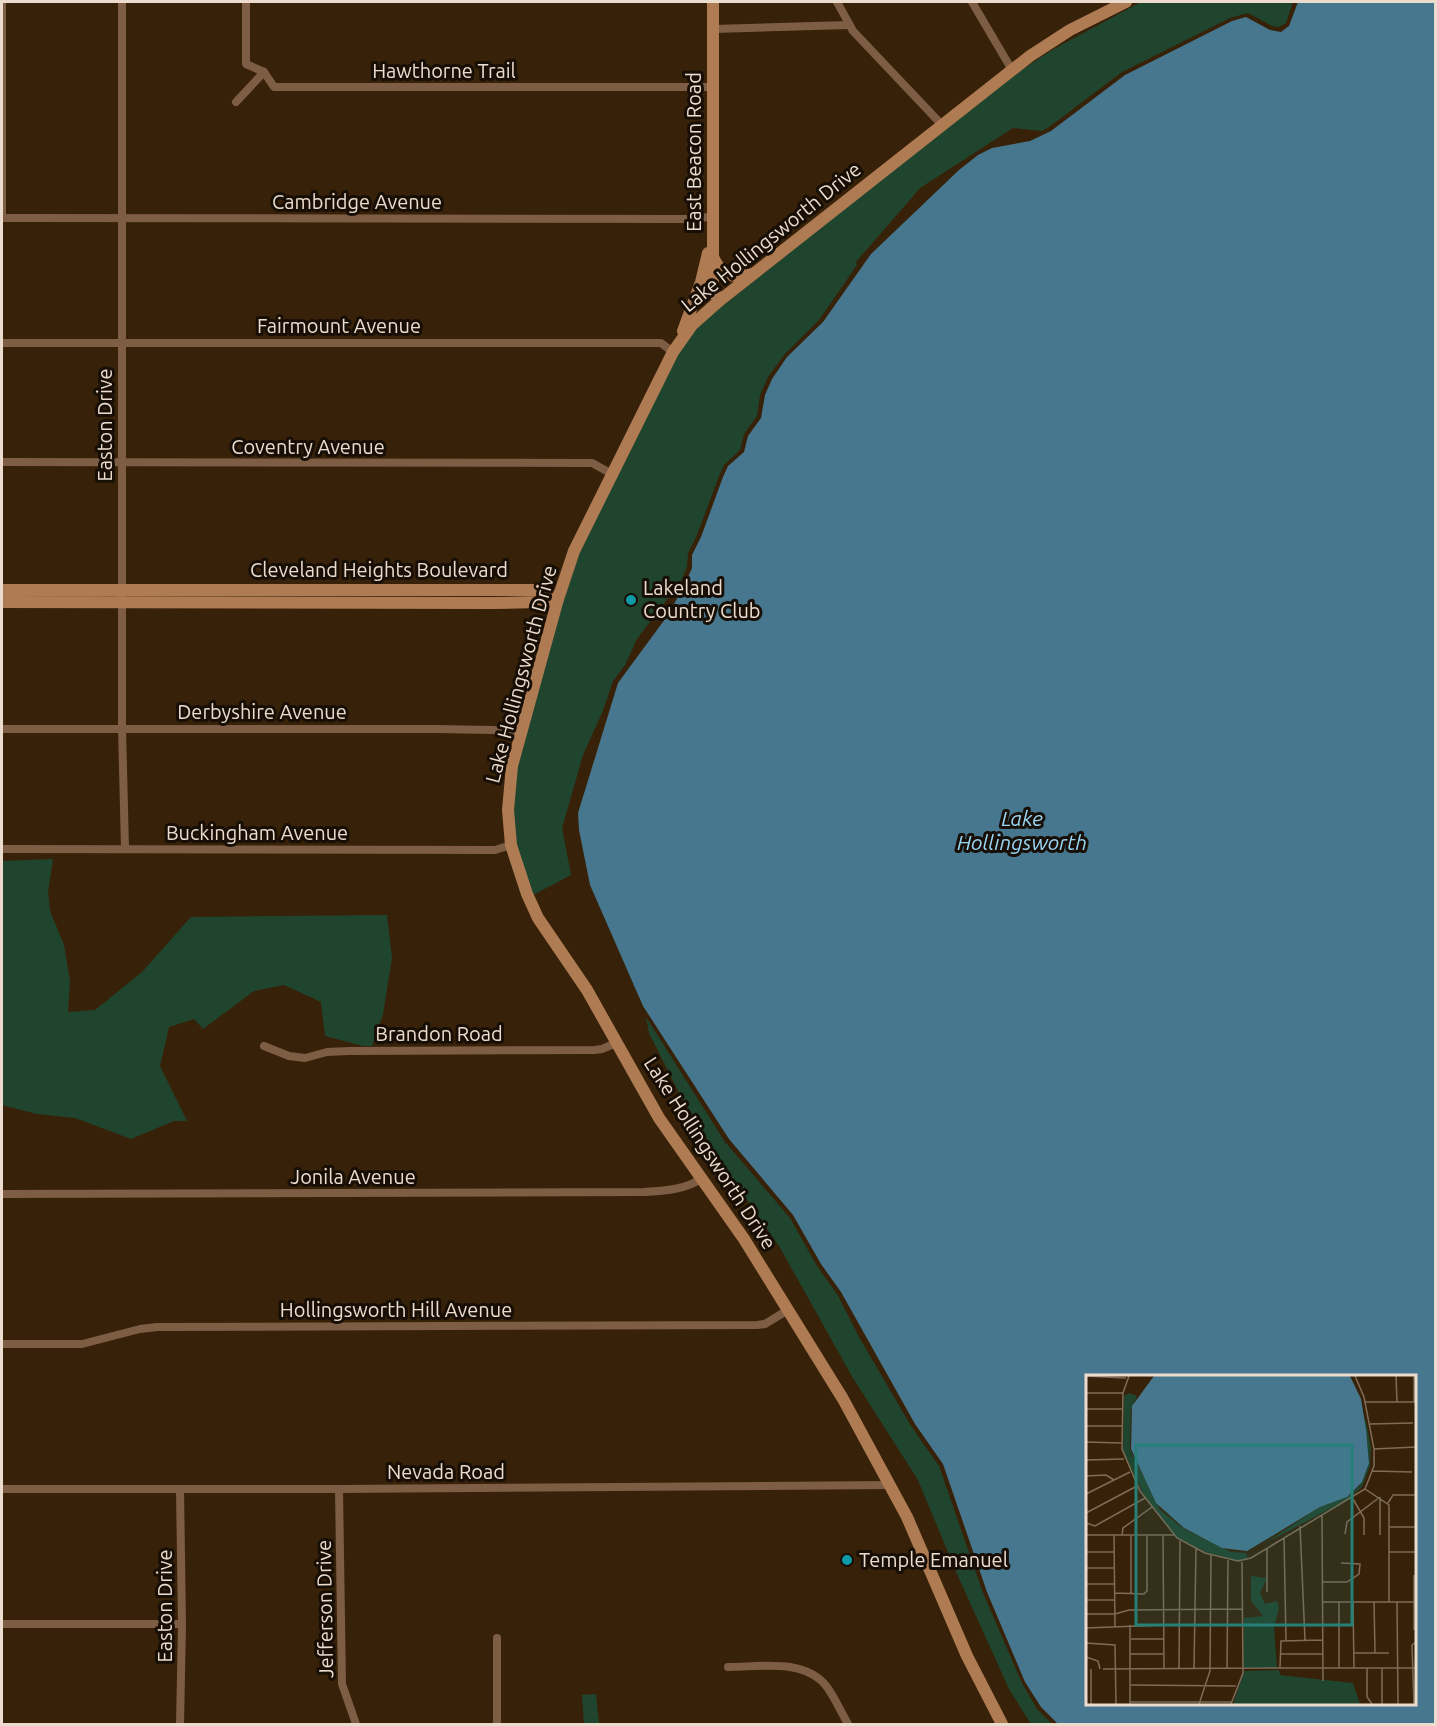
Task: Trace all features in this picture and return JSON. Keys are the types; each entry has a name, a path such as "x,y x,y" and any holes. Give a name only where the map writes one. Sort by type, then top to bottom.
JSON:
{"street":[{"path":"2,2 2,218"},
{"name":"Easton Drive","path":"122,2 121,462 124,848"},
{"name":"Hawthorne Trail","path":"246,2 246,64 264,72 274,87 714,87"},
{"name":"East Beacon Road","path":"713,2 713,290 719,301"},
{"path":"837,2 853,31 943,126"},
{"path":"972,2 1012,70"},
{"name":"Lake Hollingsworth Drive","path":"1002,1725 967,1656 907,1517 843,1399 744,1239 660,1118 587,990 538,918 524,886 511,845 508,816 509,792 512,766 558,599 574,551 675,350 692,325 719,301 1012,70 1111,5 1126,2"},
{"path":"714,29 849,25"},
{"path":"236,102 264,72"},
{"name":"Cambridge Avenue","path":"2,218 696,219 713,216"},
{"path":"675,350 696,297 713,241"},
{"path":"713,256 718,267 732,276 741,277 753,274"},
{"name":"Fairmount Avenue","path":"2,343 660,343 675,350"},
{"name":"Coventry Avenue","path":"2,462 592,463 612,474"},
{"name":"Cleveland Heights Boulevard","path":"2,590 122,596 341,596 542,590 558,599"},
{"name":"Cleveland Heights Boulevard","path":"2,602 122,596"},
{"name":"Derbyshire Avenue","path":"2,729 493,729 521,734"},
{"name":"Buckingham Avenue","path":"2,849 495,850 511,845"},
{"name":"Brandon Road","path":"264,1046 289,1056 305,1058 327,1052 349,1051 594,1050 616,1043"},
{"name":"Jonila Avenue","path":"2,1194 643,1192 676,1189 695,1184 702,1178"},
{"name":"Hollingsworth Hill Avenue","path":"2,1344 82,1344 140,1329 157,1327 757,1325 765,1324 788,1310"},
{"name":"Nevada Road","path":"2,1489 890,1485"},
{"name":"Easton Drive","path":"180,1489 182,1624 180,1725"},
{"name":"Jefferson Drive","path":"339,1489 342,1684 356,1725"},
{"path":"2,1624 182,1624"},
{"path":"497,1638 497,1725"},
{"path":"728,1667 790,1667 814,1674 832,1694 848,1725"}],"green space":[{"path":"1141,2 1293,2 1286,23 1279,27 1272,26 1248,13 1230,18 1122,72 1042,131 1013,128 920,188 856,262 857,265 819,320 784,355 768,377 760,395 757,416 744,434 740,450 724,465 719,476 688,553 687,567 681,581 637,639 625,665 613,681 602,713 583,755 562,828 571,875 533,895 516,844 513,810 517,767 562,603 579,553 677,355 695,328 1006,80 1052,50"},
{"path":"53,859 48,892 50,911 64,945 70,981 68,1012 95,1010 142,972 191,917 387,915 392,958 383,1014 372,1046 363,1046 325,1036 321,1002 284,985 254,991 203,1029 194,1019 169,1027 160,1066 187,1121 174,1121 131,1139 75,1118 37,1114 2,1105 2,861"},
{"path":"646,1017 725,1142 790,1218 817,1266 837,1294 859,1337 911,1426 939,1466 983,1593 1022,1683 1037,1709 1052,1724 1031,1724 1009,1689 918,1480 853,1378 779,1246 723,1165 679,1093 649,1033"},
{"path":"596,1694 599,1724 584,1724 582,1695"}],"water":[{"name":"Lake Hollingsworth","path":"1298,2 1435,2 1435,1724 1058,1724 1041,1707 1025,1682 987,1592 943,1464 915,1424 841,1292 821,1264 793,1215 729,1139 643,1006 590,885 579,830 578,813 618,683 668,615 684,586 692,568 692,555 723,477 728,466 744,452 748,436 761,418 765,395 772,379 787,357 823,322 871,254 959,170 978,155 992,148 1030,141 1051,131 1125,75 1232,21 1246,17 1270,30 1281,32 1289,26"}],"place":[{"name":"Lakeland Country Club","path":"631,600"},
{"name":"Temple Emanuel","path":"847,1560"}]}
